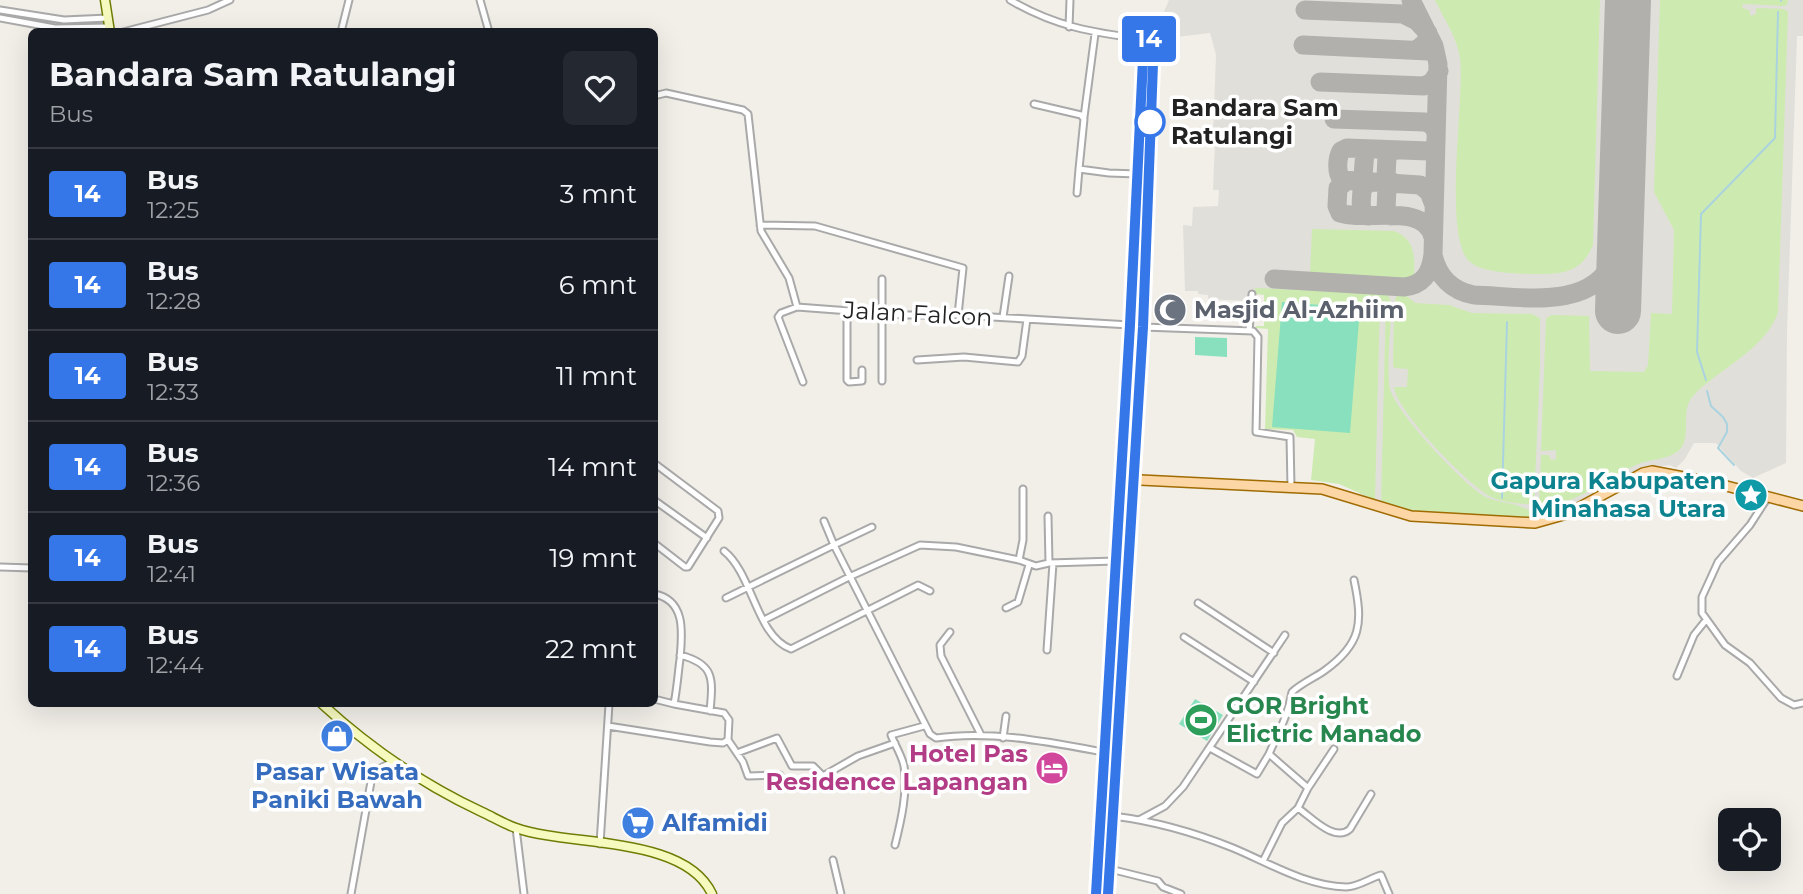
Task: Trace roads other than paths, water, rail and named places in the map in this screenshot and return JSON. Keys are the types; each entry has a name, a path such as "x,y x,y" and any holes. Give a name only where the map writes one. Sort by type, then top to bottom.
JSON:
{"highway":[{"path":"1096,894 1137,174 1149,39"},
{"path":"1108,894 1143,327 1149,39"},
{"path":"1112,625 1124,626"}],"main road":[{"path":"105,0 109,28"},
{"path":"1120,479 1291,487 1338,492 1412,516 1535,523 1567,514 1643,472 1651,471 1803,506"},
{"path":"326,707 394,761 459,801 516,828 643,850 685,864 702,878 712,894"}],"street":[{"path":"138,28 208,10 230,0"},
{"path":"342,28 349,0"},
{"path":"480,0 488,28"},
{"path":"1010,0 1034,14 1069,27 1095,34 1149,39"},
{"path":"1069,27 1070,0"},
{"path":"0,10 64,20 108,18"},
{"path":"0,18 55,28"},
{"path":"1077,194 1095,34"},
{"path":"658,95 666,93 743,110 748,114 760,225 765,239 789,278 797,307 781,313 778,317 803,382"},
{"path":"1034,104 1081,115 1084,119"},
{"path":"1079,169 1137,174"},
{"path":"760,225 815,226 963,268 958,315"},
{"path":"1003,317 1009,276"},
{"path":"882,279 883,381"},
{"path":"1249,331 1252,294"},
{"name":"Jalan Falcon","path":"797,307 883,314 1003,317 1130,325"},
{"path":"847,312 847,380 862,381 862,370"},
{"path":"917,360 964,357 1018,362 1027,319"},
{"path":"1143,327 1253,331 1258,337 1256,432 1290,437 1291,487"},
{"path":"658,466 718,511 719,518 688,567 658,546"},
{"path":"1019,560 1023,540 1023,489"},
{"path":"1768,497 1751,525 1718,562 1700,602 1706,620 1725,645 1750,663 1786,702 1794,705 1803,703"},
{"path":"658,503 707,538"},
{"path":"1047,650 1051,563 1048,516"},
{"path":"824,521 849,577 930,734 936,738 953,734 981,735 1062,744 1103,752"},
{"path":"726,598 872,527"},
{"path":"764,620 920,545 956,547 1019,560 1029,565 1116,561"},
{"path":"723,551 737,563 764,620 778,641 791,649 918,584 930,591"},
{"path":"1006,608 1018,602 1029,565"},
{"path":"0,567 28,568"},
{"path":"1210,748 1257,774 1288,715 1292,692 1338,660 1354,642 1360,614 1354,580"},
{"path":"658,595 663,596 677,610 683,628 674,704"},
{"path":"1198,603 1274,653"},
{"path":"1677,677 1694,635 1706,620"},
{"path":"950,632 940,645 941,656 981,735"},
{"path":"1139,820 1173,800 1285,635"},
{"path":"1184,637 1254,682"},
{"path":"680,655 696,659 707,667 712,686 710,710"},
{"path":"658,700 727,715 728,740 748,776 780,775"},
{"path":"600,844 609,707"},
{"path":"1003,738 1006,716"},
{"path":"608,726 710,742 723,743 728,740"},
{"path":"895,845 902,813 904,774 902,761 891,735 924,726"},
{"path":"737,753 777,738 792,766 813,766 823,776 858,756 895,743"},
{"path":"1263,861 1282,823 1298,808 1334,750"},
{"path":"1269,754 1308,788"},
{"path":"351,894 372,776 375,771 394,761"},
{"path":"1298,808 1339,834 1350,829 1371,794"},
{"path":"1113,816 1139,820 1204,838 1296,876 1341,887 1351,887 1381,875 1389,894"},
{"path":"516,828 524,894"},
{"path":"833,860 841,894"},
{"path":"1110,869 1159,881 1163,887 1181,894"}],"waterway":[{"path":"1706,380 1697,352 1701,214 1775,138 1778,12"},
{"path":"1502,498 1507,322"},
{"path":"1707,391 1711,406 1727,424 1727,432 1718,448 1734,465"}],"place":[{"name":"Bandara Sam Ratulangi","path":"1150,122"},
{"name":"Masjid Al-Azhiim","path":"1170,310"},
{"name":"Gapura Kabupaten Minahasa Utara","path":"1751,495"},
{"name":"GOR Bright Elictric Manado","path":"1201,720"},
{"name":"Pasar Wisata Paniki Bawah","path":"337,736"},
{"name":"Hotel Pas Residence Lapangan","path":"1052,768"},
{"name":"Alfamidi","path":"638,823"}]}
